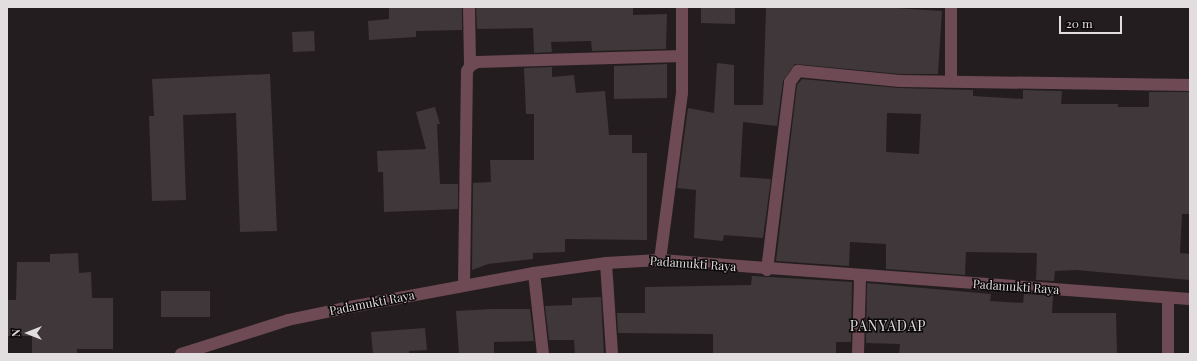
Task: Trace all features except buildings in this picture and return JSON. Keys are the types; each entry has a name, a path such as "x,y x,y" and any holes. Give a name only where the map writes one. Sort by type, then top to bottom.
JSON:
{"street":[{"path":"469,7 470,66"},
{"path":"660,260 682,93 682,7"},
{"path":"951,7 951,81"},
{"path":"464,285 466,71 470,66 477,62 682,56"},
{"path":"767,270 790,82 794,73 802,71 900,81 1190,84"},
{"name":"Padamukti Raya","path":"181,354 288,320 464,285 534,273 607,268 660,260 767,270 1190,299"},
{"path":"607,268 612,354"},
{"path":"534,273 543,354"},
{"path":"858,354 860,276"},
{"path":"1168,298 1168,354"}],"district":[{"name":"PANYADAP","path":"888,326"}]}
